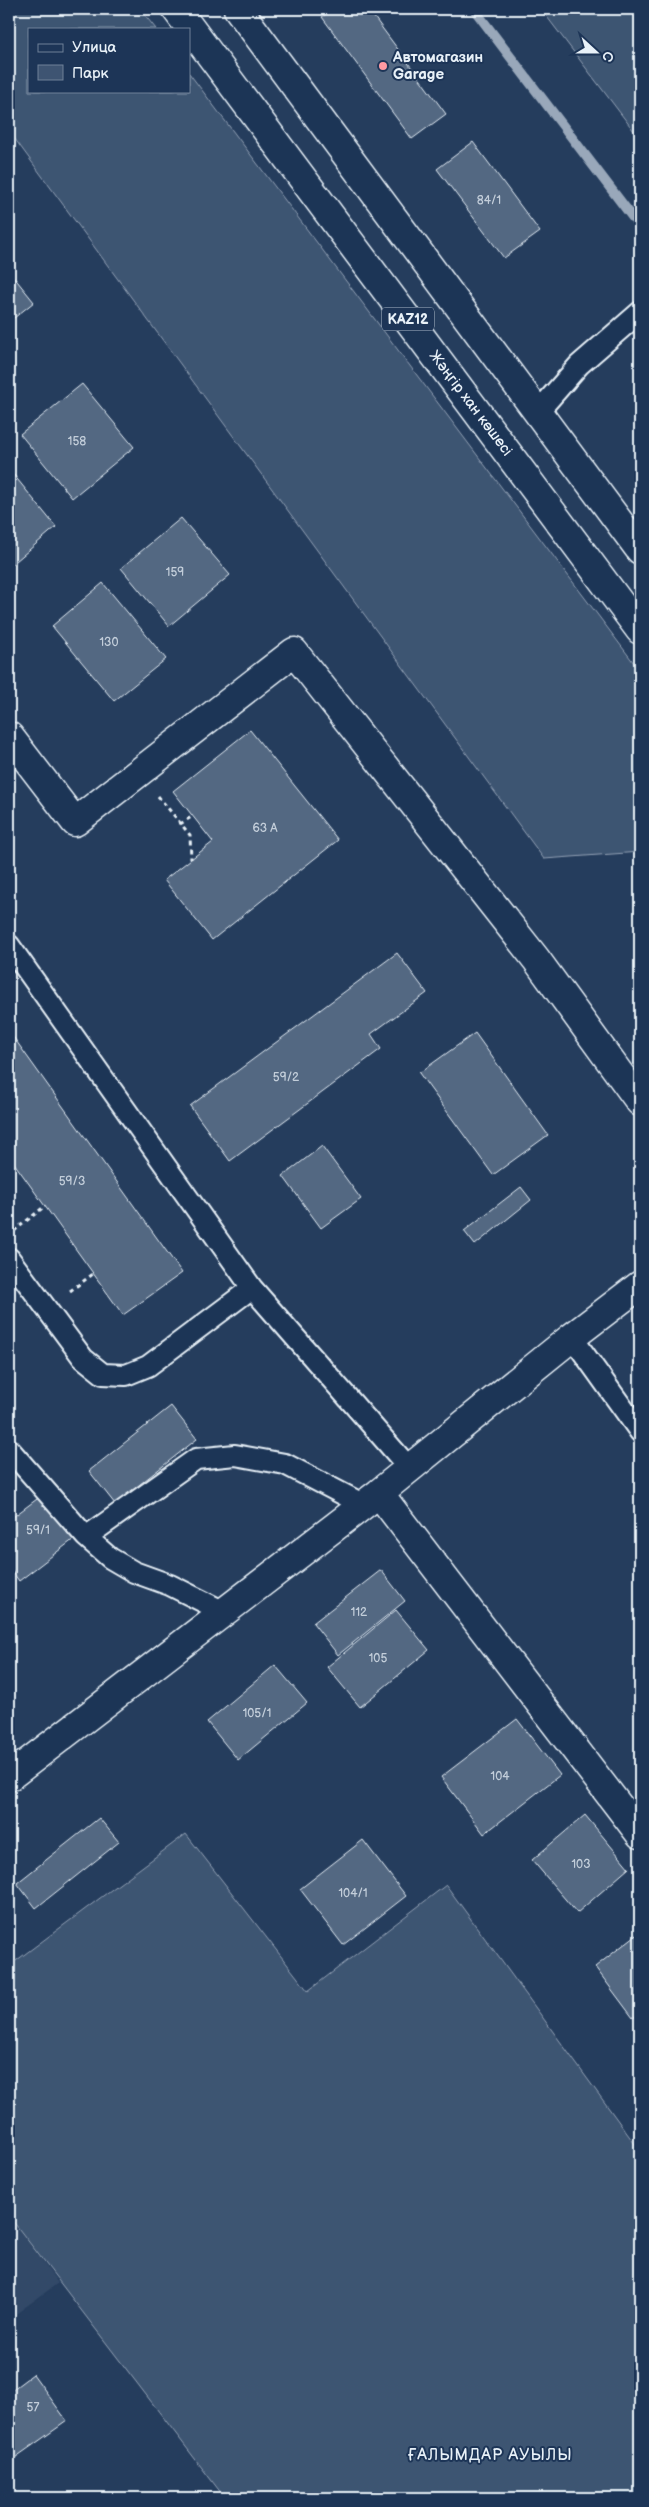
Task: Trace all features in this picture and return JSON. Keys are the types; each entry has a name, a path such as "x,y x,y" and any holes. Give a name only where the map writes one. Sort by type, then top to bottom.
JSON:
{"street":[{"name":"Жәңгір хан көшесі","path":"176,9 640,630"},
{"name":"KAZ12","path":"238,9 640,550"},
{"path":"9,736 75,822 294,652 536,959 640,1102"},
{"path":"9,1778 371,1499 572,1337 640,1285"},
{"path":"371,1499 640,1834"}],"lane":[{"path":"537,413 580,365 640,312"},
{"path":"9,945 252,1288 410,1468"},
{"path":"9,1258 83,1358 103,1374 126,1375 148,1366 252,1288"},
{"path":"572,1337 640,1432"},
{"path":"9,1448 86,1537 110,1558 134,1572 170,1585 224,1612"},
{"path":"86,1537 196,1459 235,1455 285,1464 371,1499"}],"path":[{"path":"139,772 190,836 191,859"},
{"path":"180,824 193,816"},
{"path":"9,1235 45,1206"}],"shaded area":[{"path":"9,2216 58,2283 9,2319"}],"green space":[{"path":"9,9 140,9 155,28 28,28 28,92 190,92 190,74 640,671 640,852 544,859 9,131"},
{"path":"541,9 640,9 640,139"},
{"path":"186,1834 308,1991 446,1885 640,2151 640,2498 225,2498 9,2216 9,1966"}],"building":[{"path":"333,9 368,9 446,114 412,139 322,17"},
{"path":"473,142 540,232 504,258 437,169"},
{"path":"9,271 34,302 9,322"},
{"path":"82,384 134,447 72,498 20,434"},
{"path":"9,469 56,527 9,567"},
{"path":"181,518 230,575 169,626 121,568"},
{"path":"103,583 166,659 114,701 52,626"},
{"path":"250,730 338,840 212,940 164,880 213,842 173,791"},
{"path":"397,953 427,993 371,1034 381,1049 230,1161 190,1106"},
{"path":"9,1031 182,1273 123,1315 9,1156"},
{"path":"475,1033 548,1135 493,1175 419,1073"},
{"path":"322,1146 361,1199 321,1228 283,1176"},
{"path":"521,1187 531,1200 475,1245 464,1231"},
{"path":"171,1406 197,1439 115,1504 89,1471"},
{"path":"41,1496 74,1539 19,1581 9,1567 9,1520"},
{"path":"381,1570 405,1601 338,1655 313,1623"},
{"path":"396,1610 429,1650 360,1707 327,1667"},
{"path":"275,1665 307,1703 238,1760 207,1722"},
{"path":"517,1719 560,1775 484,1834 441,1777"},
{"path":"585,1815 629,1868 577,1913 532,1860"},
{"path":"99,1818 119,1842 36,1908 17,1883"},
{"path":"363,1840 406,1896 343,1945 300,1889"},
{"path":"640,1932 640,2013 633,2018 595,1967"},
{"path":"33,2374 67,2421 9,2462 9,2392"}],"waterway":[{"path":"474,9 640,227"}],"place":[{"name":"Автомагазин Garage","path":"383,66"}],"district":[{"name":"ҒАЛЫМДАР АУЫЛЫ","path":"490,2454"}]}
